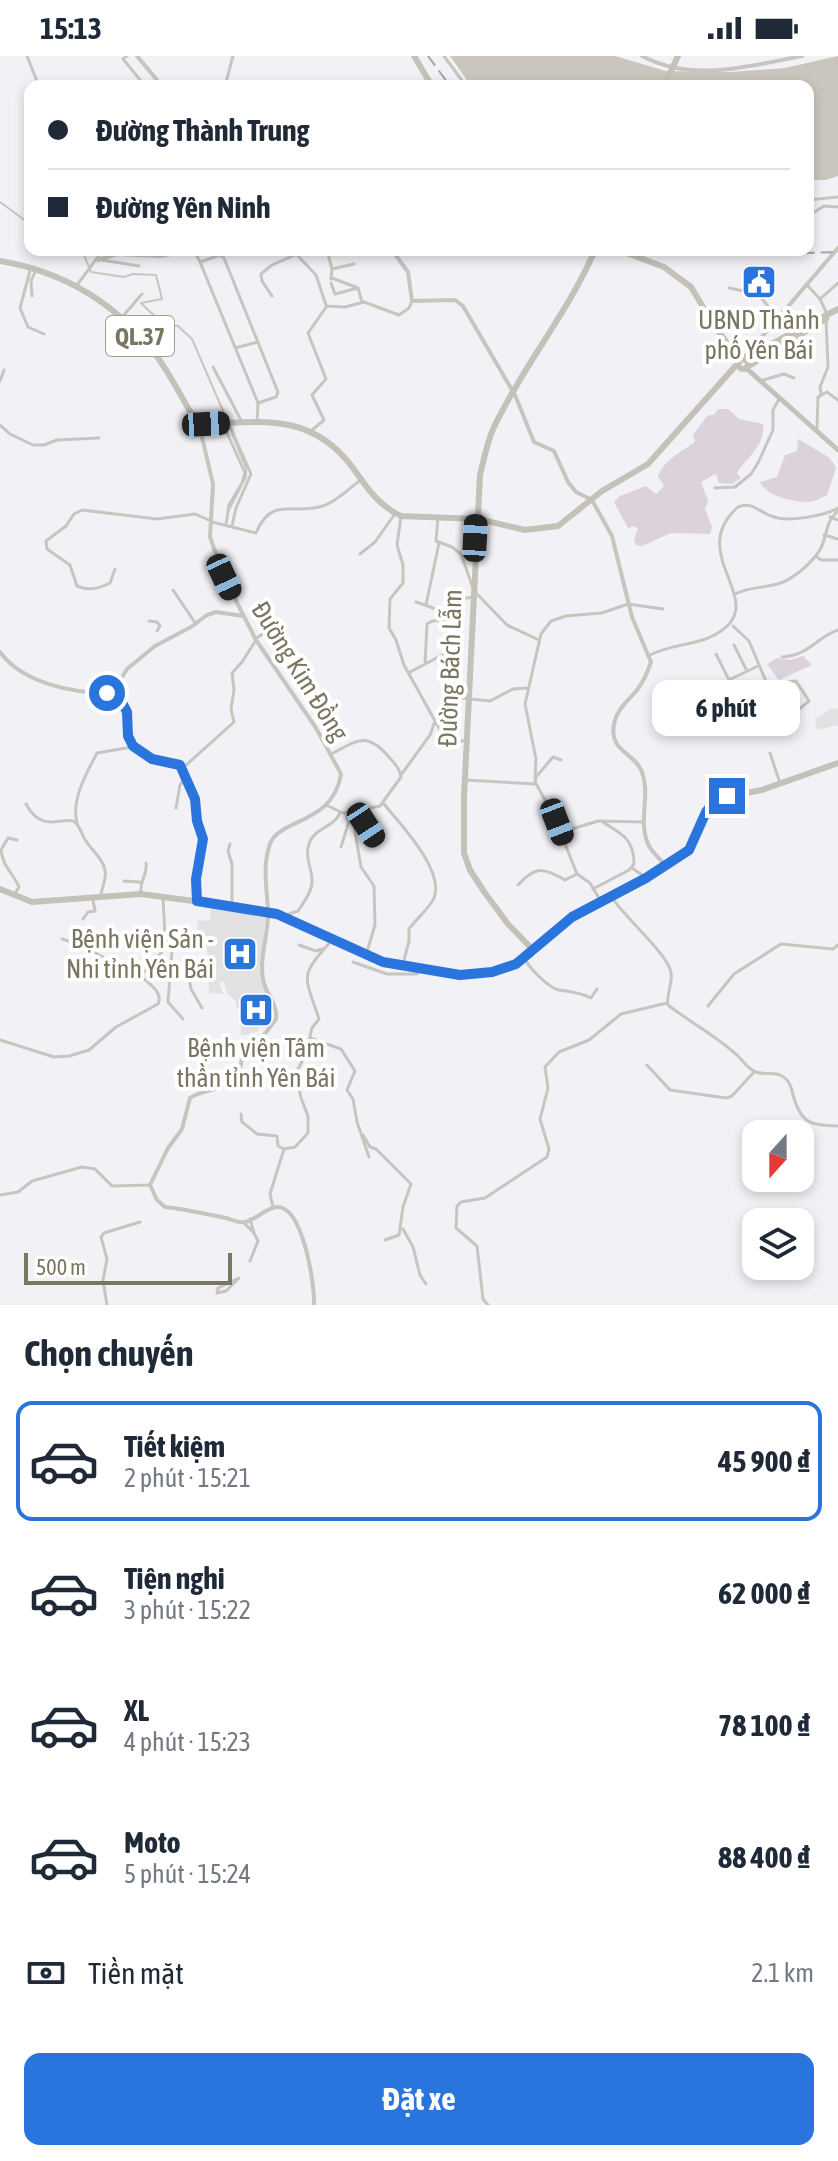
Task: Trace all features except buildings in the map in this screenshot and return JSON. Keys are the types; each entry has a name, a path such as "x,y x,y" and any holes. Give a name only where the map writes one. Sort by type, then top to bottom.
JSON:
{"main road":[{"path":"414,56 428,80"},
{"path":"667,80 678,56"},
{"name":"Đường Bách Lẫm","path":"533,950 508,924 470,870 464,853 476,519 480,475 488,444 512,391 574,294 592,256"},
{"path":"635,256 664,267 691,287 740,360 748,362 745,368"},
{"name":"QL.37","path":"0,261 34,268 77,285 121,319 150,346 198,420"},
{"path":"198,420 206,424 257,422 299,426 311,431 343,454 374,498 398,514 476,519 525,530 545,529 565,522 592,500 648,464 740,360 838,311"},
{"path":"732,372 745,368 827,317"},
{"path":"745,368 838,450"},
{"path":"0,889 32,902 141,894 268,911 383,962 460,975 479,974 508,968 525,958 563,924 689,850 706,812 715,801 838,763"}],"street":[{"path":"27,56 37,80"},
{"path":"127,56 123,59 140,80"},
{"path":"137,56 157,80"},
{"path":"227,80 233,56"},
{"path":"444,56 462,80"},
{"path":"642,56 656,63 696,72 802,56"},
{"path":"814,199 838,197"},
{"path":"814,212 824,206 838,207"},
{"path":"740,360 836,254"},
{"path":"77,285 100,256"},
{"path":"97,262 112,256"},
{"path":"132,256 161,256"},
{"path":"196,256 258,403 257,422"},
{"path":"200,262 217,256"},
{"path":"221,256 278,392 276,397 258,403"},
{"path":"272,296 261,274 289,256"},
{"path":"300,256 316,275 327,306"},
{"path":"329,256 335,294 358,288"},
{"path":"327,306 345,307 362,302 399,315 409,308 412,301 408,272 396,256"},
{"path":"97,262 139,266"},
{"path":"332,269 354,264"},
{"path":"32,296 34,268"},
{"path":"34,268 26,280 21,312 28,327 44,334"},
{"path":"331,280 358,288"},
{"path":"758,294 771,281"},
{"path":"820,299 838,283"},
{"path":"806,284 820,299 827,317 828,366 820,387 821,394"},
{"path":"358,288 362,302"},
{"path":"729,288 758,294 777,317"},
{"path":"121,319 142,294"},
{"path":"412,301 455,300 460,303 512,391 534,442 554,451 568,482 576,492 592,500 616,545 628,604 651,662 644,679 618,713 614,726 616,744 639,766 642,773 646,796 643,822 649,845 665,865"},
{"path":"311,431 324,420 312,395 326,379 308,333 327,306"},
{"path":"235,348 258,342"},
{"path":"213,367 242,422"},
{"path":"0,380 4,370"},
{"path":"760,381 784,374 794,378"},
{"path":"817,429 816,401 821,394 827,392 838,400"},
{"path":"715,488 735,487 754,469 773,430 773,410 780,398"},
{"name":"Đường Kim Đồng","path":"198,420 213,484 211,542 256,639 341,771 341,778 326,805"},
{"path":"225,423 245,473 229,505 226,525"},
{"path":"225,423 251,474 234,513 232,526"},
{"path":"0,425 22,443 44,445 57,440 99,438"},
{"path":"115,569 110,583 84,589 77,586 70,565 47,549 45,544 77,511 157,519 196,514 256,533 262,520 272,511 321,507 361,480"},
{"path":"650,655 666,647 707,639 723,630 733,617 735,594 723,566 719,536 723,523 738,507 752,505 778,518 816,516 838,509"},
{"path":"735,594 748,588 783,582 816,556 830,517 838,509"},
{"path":"360,554 375,542 398,514"},
{"path":"398,514 397,547 403,565 403,583 390,599 389,628 408,673 442,733 455,742 467,740"},
{"path":"438,517 435,539 461,554 474,593 507,625 539,640"},
{"path":"830,517 838,520"},
{"path":"824,535 838,539"},
{"path":"426,605 439,543"},
{"path":"816,556 821,560 838,560"},
{"path":"71,590 77,586"},
{"path":"173,590 196,624"},
{"path":"474,593 456,600 449,616 446,694 490,701 513,689 528,688"},
{"path":"416,602 449,616"},
{"path":"601,901 577,874 557,822 535,782 536,759 525,704 528,688 539,640 551,621 602,613 628,604 663,609"},
{"path":"0,652 16,669 60,687 109,693 127,669 155,646 214,612 243,616"},
{"path":"425,664 426,626 430,621 449,616"},
{"path":"149,621 157,622 160,626 157,631"},
{"path":"182,768 234,722 231,709 234,690 232,673 256,639 276,625"},
{"path":"729,704 768,686 749,641 733,626"},
{"path":"782,657 806,652 825,634 838,630"},
{"path":"734,645 747,671"},
{"path":"408,673 446,653"},
{"path":"716,654 729,680 758,666"},
{"path":"0,664 6,660"},
{"path":"766,684 796,681 809,701 784,722"},
{"path":"115,689 127,712 128,736 134,747 152,759 175,763 182,768 195,799 203,839 196,879 197,901"},
{"path":"150,1185 168,1148 182,1129 192,1096 234,1081 246,1042 264,1035 276,1019 275,1004 263,980 268,911 264,882 272,840 279,831 306,820 326,805 346,813 370,810 384,804 430,735 435,721"},
{"path":"331,754 363,739 374,743 400,769 401,775"},
{"path":"101,895 106,874 104,866 86,842 74,808 97,753 134,747"},
{"path":"770,753 780,783"},
{"path":"535,782 553,757 561,760"},
{"path":"176,808 180,785 186,776"},
{"path":"465,780 535,782"},
{"path":"26,804 47,822 57,824 72,820 77,823"},
{"path":"384,804 426,858 435,893 409,929 403,964"},
{"path":"359,809 377,843"},
{"path":"283,916 297,912 312,886 309,842 319,831 335,822 340,813"},
{"path":"346,813 354,826 361,867 374,886 376,922 366,955"},
{"path":"341,847 349,821"},
{"path":"557,822 572,829 601,821 643,822"},
{"path":"593,889 632,868 634,859 630,841 601,821"},
{"path":"14,895 19,887 16,878 6,869 1,850 8,838 17,840"},
{"path":"230,844 232,906"},
{"path":"141,894 140,882 146,873 146,863"},
{"path":"632,868 646,878"},
{"path":"518,885 529,873 543,870 565,880 577,874"},
{"path":"124,881 140,882"},
{"path":"83,919 88,912 95,911 93,896"},
{"path":"611,896 622,913 643,932 670,967 672,976 667,1003"},
{"path":"163,897 165,937 172,949 168,1001 183,1019"},
{"path":"62,939 84,946 117,966 143,973"},
{"path":"241,1114 242,1122 257,1134 277,1136 279,1147 284,1149 295,1147 308,1133 308,1116 296,1073 312,1028 319,1018 307,987 308,972 332,940"},
{"path":"0,1040 54,1057 86,1052 116,1027 158,1004 157,991 143,978 143,973 169,944"},
{"path":"708,1006 734,974 781,944 833,949 838,945"},
{"path":"299,945 316,951 325,948"},
{"path":"525,958 531,971 555,989 575,991 592,998 597,989"},
{"path":"353,962 389,974 417,974 422,968"},
{"path":"170,965 188,971 191,989 202,1008"},
{"path":"667,1003 696,1026 721,1040 754,1072 773,1072 785,1078 798,1111 808,1122 819,1126 838,1126"},
{"path":"488,1305 483,1299 477,1246 456,1228 457,1206 461,1202 487,1197 548,1156 540,1116 548,1090 545,1067 555,1055 592,1038 621,1014 667,1003"},
{"path":"310,1038 341,1049 355,1071 347,1090 353,1099 369,1157"},
{"path":"647,1065 671,1091 726,1098 731,1097 754,1072"},
{"path":"363,1135 370,1147 376,1149 411,1184 403,1207 399,1235"},
{"path":"273,1207 270,1194 284,1149"},
{"path":"0,1195 18,1192 32,1181 79,1167 95,1169 104,1180 115,1186 150,1185"},
{"path":"150,1185 161,1205 244,1223 254,1233"},
{"path":"244,1223 273,1207 287,1210 299,1229 311,1270 314,1305"},
{"path":"250,1219 258,1241 250,1261"},
{"path":"107,1305 103,1280 107,1259 101,1237 104,1233 140,1222"},
{"path":"402,1227 426,1284"},
{"path":"385,1240 399,1235 407,1237"},
{"path":"239,1278 226,1291 217,1293 220,1286 239,1278"}],"shaded area":[{"path":"450,56 615,56 666,71 730,72 785,68 838,56 838,176 814,180 814,80 467,80"},
{"path":"718,409 728,409 739,419 763,424 763,431 759,445 737,473 741,478 732,484 719,483 716,474 701,482 708,501 705,509 712,527 710,534 671,533 642,546 636,545 634,539 638,529 634,526 628,528 614,502 620,496 646,486 656,494 664,486 658,476 665,465 695,442 693,435 707,416 715,414"},
{"path":"798,439 830,458 836,468 827,495 813,501 781,497 768,491 760,482 777,477 785,455 797,451"},
{"path":"803,656 812,665 779,680 767,664 777,658 790,660"},
{"path":"832,708 838,709 838,725 817,730 817,717"},
{"path":"211,906 266,914 260,974 271,1002 273,1019 267,1025 259,1022 258,1031 247,1035 241,1035 240,1008 236,1008 236,1002 227,993 224,982 219,981 223,994 209,993 207,947 196,941 198,920 210,921"}],"waterway":[{"path":"0,202 24,220"},
{"path":"84,256 91,272 124,277 133,274 156,275 162,299 141,303 163,324 178,326 192,339 227,420"},
{"path":"230,508 246,477 246,468 232,434"}],"railway":[{"path":"428,56 446,80"},
{"path":"814,253 838,252"}],"place":[{"name":"UBND Thành phố Yên Bái","path":"759,282"},
{"name":"Bệnh viện Sản - Nhi tỉnh Yên Bái","path":"240,954"},
{"name":"Bệnh viện Tâm thần tỉnh Yên Bái","path":"256,1010"}],"route":[{"path":"107,693 115,689 126,709 131,744 156,761 175,763 182,768 195,799 203,839 196,879 197,901 268,911 383,962 428,970 460,975 492,972 516,964 572,917 630,887 689,850 706,812 715,801 727,796"}]}
